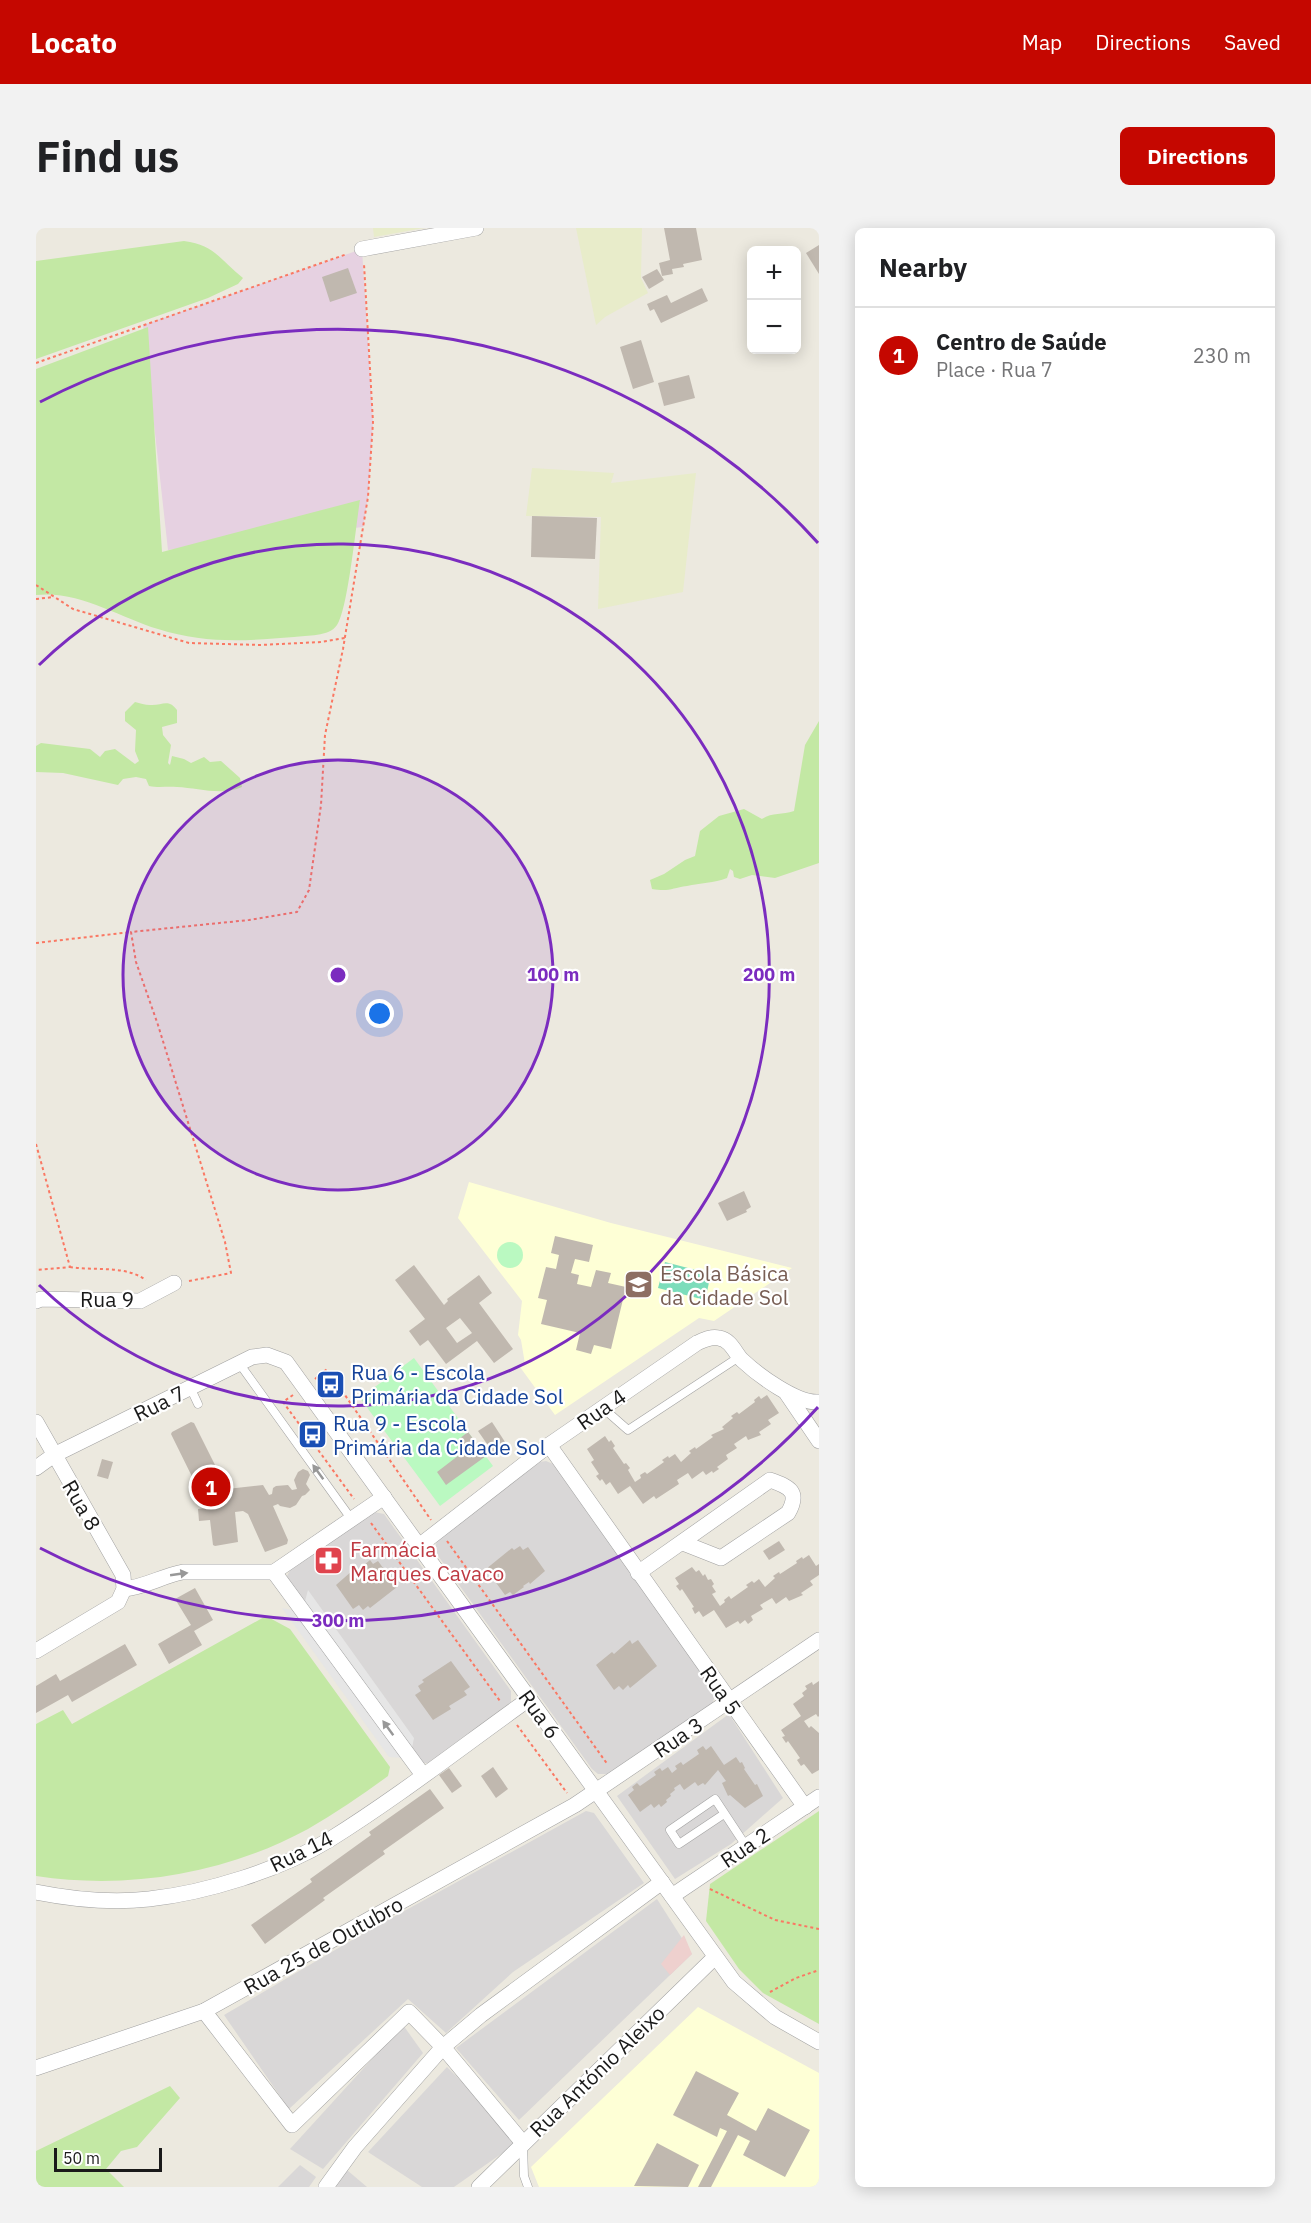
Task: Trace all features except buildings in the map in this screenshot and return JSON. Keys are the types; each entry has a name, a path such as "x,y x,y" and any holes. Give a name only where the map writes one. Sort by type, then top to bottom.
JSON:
{"street":[{"path":"362,249 476,228"},
{"name":"Rua 9","path":"36,1301 41,1299 140,1301 174,1283"},
{"name":"Rua 4","path":"419,1546 549,1446 697,1343 710,1338 721,1338 732,1345 740,1358 754,1371 786,1392"},
{"name":"Rua 7","path":"36,1468 54,1455 252,1357 267,1354 285,1362"},
{"name":"Rua 6","path":"285,1362 305,1386 734,1982 758,2005 819,2042"},
{"path":"786,1392 800,1400 819,1402"},
{"path":"786,1392 819,1441"},
{"name":"Rua 8","path":"36,1422 123,1575 124,1589"},
{"name":"Rua 5","path":"549,1446 805,1807"},
{"path":"638,1573 770,1480 787,1486 794,1495 794,1503 788,1513 721,1558 683,1543"},
{"path":"36,1651 118,1602 124,1589 140,1588 183,1572 274,1572 359,1518 384,1497"},
{"path":"274,1572 423,1775"},
{"name":"Rua 3","path":"596,1792 819,1640"},
{"name":"Rua 14","path":"36,1893 72,1899 148,1899 230,1883 290,1860 327,1840 529,1699"},
{"name":"Rua 25 de Outubro","path":"36,2068 204,2011 596,1792"},
{"name":"Rua 2","path":"672,1896 819,1797"},
{"path":"326,2187 355,2147 443,2047 481,2015 662,1882"},
{"name":"Rua António Aleixo","path":"479,2187 715,1957"},
{"path":"204,2011 292,2125 410,2013 443,2047 523,2143"}],"lane":[{"path":"603,1408 628,1430 740,1358"},
{"path":"239,1363 359,1518"},
{"path":"190,1387 198,1404"},
{"path":"724,1814 679,1844 670,1830 715,1799 746,1846"},
{"path":"523,2143 524,2176 528,2187"}],"path":[{"path":"36,363 362,249 373,422 368,497 345,638 325,735 321,805 309,890 297,912 249,920 36,943"},
{"path":"36,585 73,609 189,644 260,645 321,642 345,638"},
{"path":"36,599 54,597"},
{"path":"36,1270 70,1266 86,1270 124,1271 141,1276 153,1285 231,1273 218,1220 165,1046 136,962 131,932"},
{"path":"36,1144 70,1266"},
{"path":"355,1501 283,1402 327,1369 435,1525"},
{"path":"359,1518 504,1708"},
{"path":"443,1536 613,1771"},
{"path":"513,1719 571,1799"},
{"path":"709,1889 775,1920 819,1929"},
{"path":"758,2005 774,1989 819,1970"}],"shaded area":[{"path":"373,228 424,228 374,237"},
{"path":"576,228 642,228 641,278 648,293 605,317 596,325"},
{"path":"362,249 373,422 368,497 363,527 168,550 143,325"},
{"path":"532,468 614,473 611,483 696,473 683,592 598,609 601,517 526,516"},
{"name":"Escola Básica da Cidade Sol","path":"469,1182 611,1223 792,1268 714,1321 699,1318 555,1415 520,1367 525,1364 518,1335 522,1301 458,1218"},
{"path":"546,1461 553,1464 714,1690 715,1696 712,1704 607,1774 598,1774 592,1769 436,1553 439,1538 540,1462"},
{"path":"374,1512 384,1514 511,1691 511,1702 428,1763 421,1763 287,1582 290,1570"},
{"path":"308,1590 414,1738 411,1753 304,1605"},
{"path":"282,1608 298,1611 404,1758 389,1757"},
{"path":"729,1714 783,1798 731,1844 675,1879 617,1796"},
{"path":"586,1811 594,1813 644,1883 513,1972 446,2033 408,1999 289,2109 224,2015 359,1936"},
{"path":"657,1899 692,1954 519,2120 456,2048"},
{"path":"684,1935 692,1954 670,1975 661,1964"},
{"path":"698,2007 819,2073 819,2187 539,2187 531,2167"},
{"path":"403,2025 423,2053 323,2169 290,2149"},
{"path":"447,2067 521,2140 454,2187 422,2187 368,2152"},
{"path":"300,2165 316,2177 309,2187 278,2187"},
{"path":"347,2170 367,2187 336,2187"}],"green space":[{"path":"184,241 210,250 243,278 238,284 208,298 36,359 36,261"},
{"path":"148,327 162,552 360,500 345,602 337,625 329,632 242,640 192,637 143,624 83,600 36,595 36,369"},
{"path":"135,702 150,705 168,703 177,710 177,723 162,727 163,735 171,745 168,763 170,765 172,756 191,763 204,757 210,762 221,761 240,778 242,787 218,791 153,787 149,786 146,779 136,777 123,779 118,785 63,773 36,772 36,746 41,743 90,749 100,757 105,751 115,749 135,764 139,761 135,751 136,730 125,721 125,712"},
{"path":"819,721 819,863 775,878 752,875 740,879 734,877 730,869 727,878 717,881 667,890 652,889 650,880 695,856 700,831 719,816 744,809 762,819 770,815 794,811 805,745"},
{"path":"510,1242 520,1245 523,1255 520,1265 510,1268 500,1265 497,1255 500,1245"},
{"path":"665,1262 711,1274 705,1300 658,1288"},
{"path":"414,1358 493,1466 440,1506 360,1398"},
{"path":"266,1616 290,1629 390,1767 388,1776 349,1804 308,1829 276,1845 210,1867 176,1875 106,1881 36,1876 36,1724 63,1710 72,1724"},
{"path":"819,1811 819,2024 763,1993 739,1969 706,1921 710,1884"},
{"path":"170,2086 180,2098 137,2147 121,2151 106,2169 124,2187 36,2187 36,2151"}],"place":[{"name":"Escola Básica da Cidade Sol","path":"639,1285"},
{"name":"Rua 6 - Escola Primária da Cidade Sol","path":"330,1384"},
{"name":"Rua 9 - Escola Primária da Cidade Sol","path":"312,1435"},
{"name":"Centro de Saúde","path":"211,1487"},
{"name":"Farmácia Marques Cavaco","path":"329,1561"}]}
